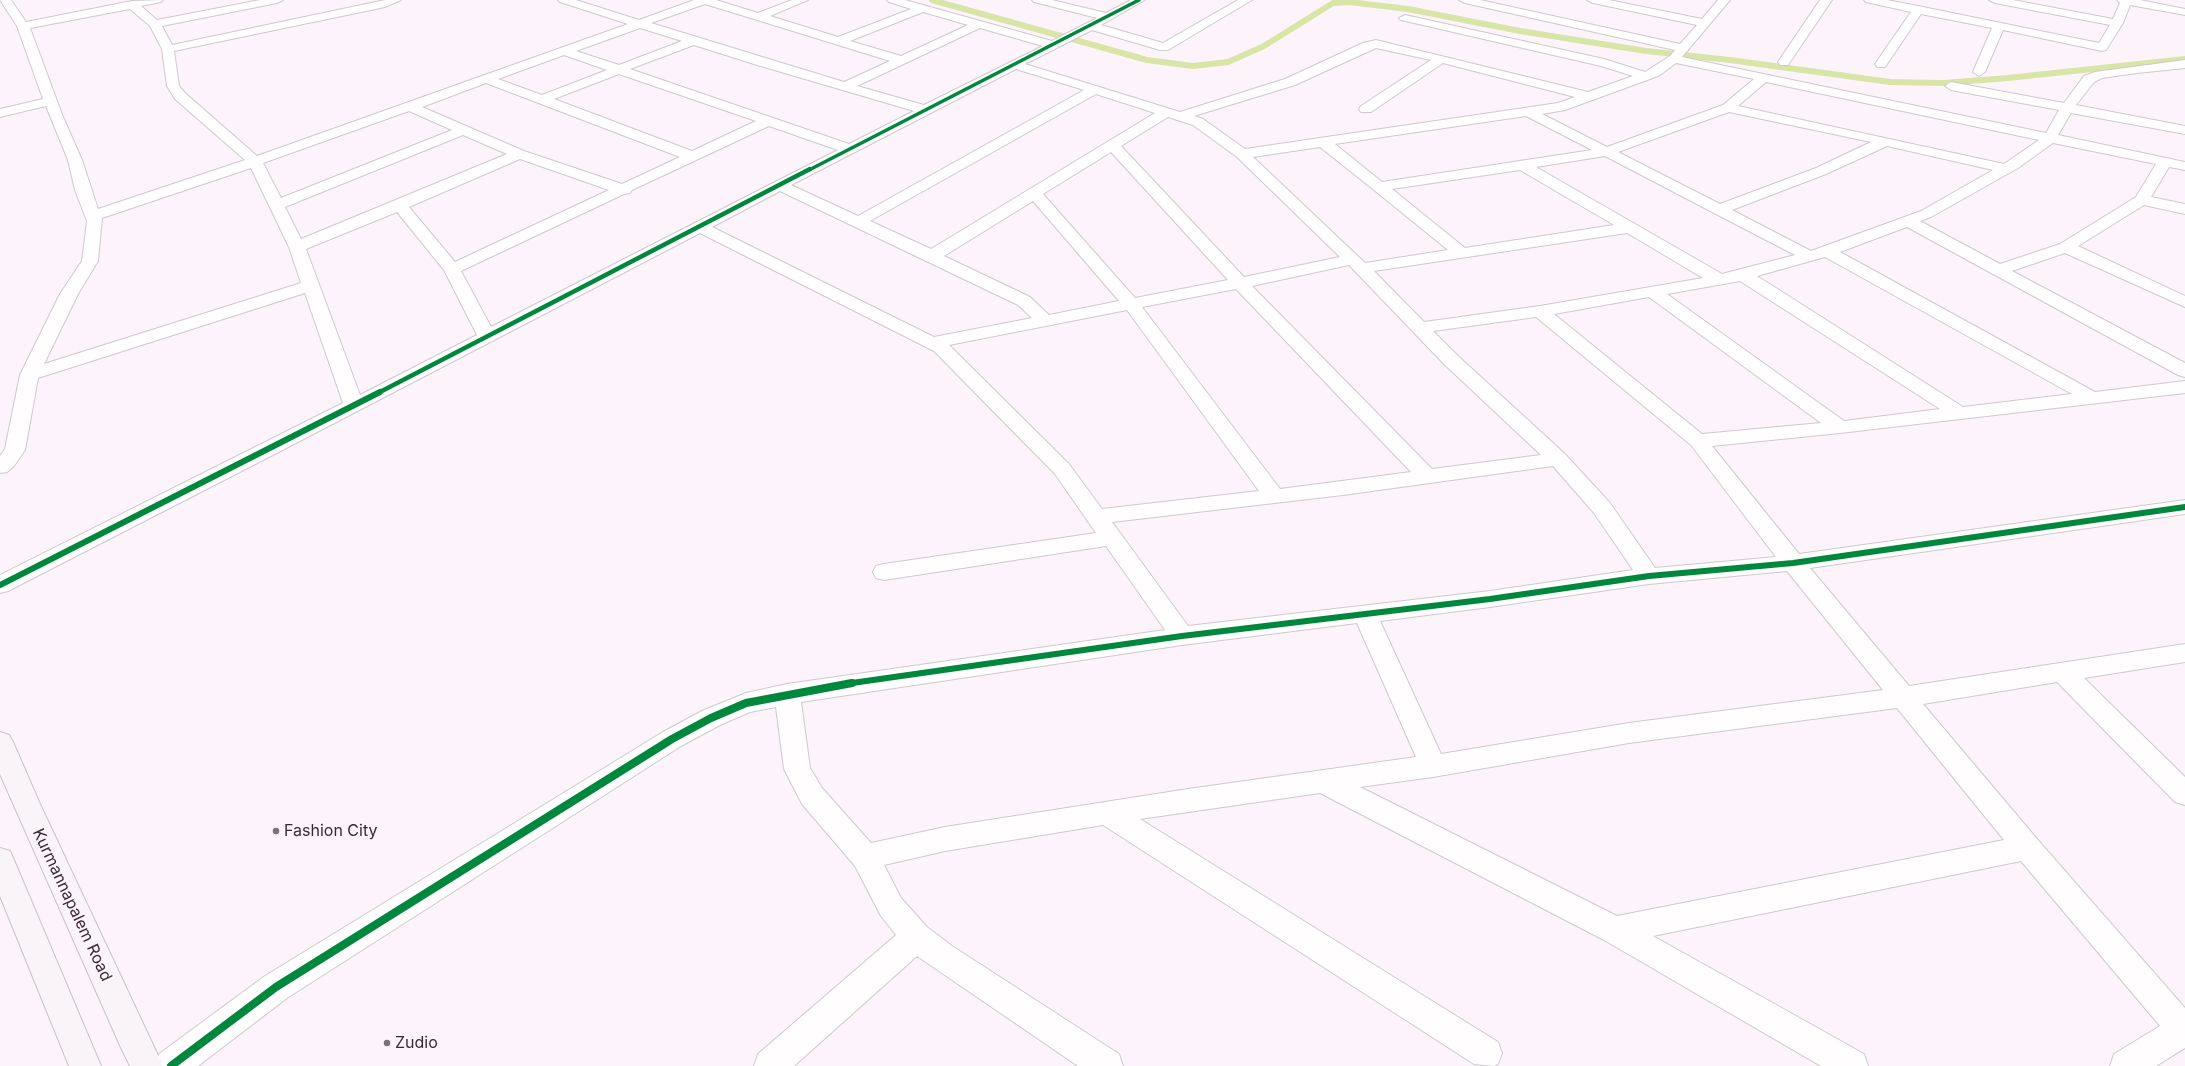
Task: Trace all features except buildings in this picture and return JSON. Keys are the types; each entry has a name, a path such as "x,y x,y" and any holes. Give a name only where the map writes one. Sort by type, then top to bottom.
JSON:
{"main road":[{"name":"Kurmannapalem Road","path":"0,742 26,804 133,1039 147,1066"},
{"path":"0,860 85,1066"}],"street":[{"path":"0,467 7,461 15,450 29,375 69,294 90,261 95,221 83,190 75,160 23,26 5,0"},
{"path":"23,26 157,0"},
{"path":"155,24 277,0"},
{"path":"168,49 386,4 395,0"},
{"path":"564,0 639,25 926,110"},
{"path":"584,7 605,0"},
{"path":"93,216 168,192 410,107 639,25 704,0 901,60"},
{"path":"758,17 802,0"},
{"path":"893,0 920,9 979,24 1064,40"},
{"path":"1038,0 1108,17"},
{"path":"0,585 354,406 850,149 1016,65 1139,0"},
{"path":"1091,26 1164,47 1246,0"},
{"path":"1465,0 1678,53 1763,78 2185,166"},
{"path":"1593,0 1704,23"},
{"path":"1242,154 1560,107 1586,96 1656,72 1678,53 1723,0"},
{"path":"1784,62 1826,0"},
{"path":"1870,0 2102,46 2117,24 2124,0 2185,12"},
{"path":"1995,0 2117,24"},
{"path":"2156,0 2185,5"},
{"path":"132,4 155,24 168,49 173,86 180,96 256,161 297,246 354,406"},
{"path":"839,41 920,9"},
{"path":"1881,64 1918,9"},
{"path":"1405,18 1604,63 1646,76"},
{"path":"846,86 979,24"},
{"path":"1979,72 1999,25"},
{"path":"543,99 692,41"},
{"path":"932,256 1113,146 1175,114 1290,82 1367,46 1386,44 1586,96"},
{"path":"565,51 850,149"},
{"path":"1366,109 1441,59"},
{"path":"1420,328 1540,311 1719,280 1743,275 1827,251 1926,214 2006,169 2050,138 2067,108 2089,79 2099,75 2185,64"},
{"path":"1016,65 1198,122 1242,154 1358,264 1420,328 1558,459 1602,508 1649,576"},
{"path":"1379,187 1606,152 1728,108 1763,78"},
{"path":"487,79 692,156"},
{"path":"1951,86 2185,130"},
{"path":"858,222 1096,89"},
{"path":"0,113 51,101"},
{"path":"410,107 519,154 625,190"},
{"path":"1728,108 1885,141 2006,169"},
{"path":"1528,112 1809,256"},
{"path":"452,269 625,190 692,156 768,121"},
{"path":"277,205 463,130"},
{"path":"1322,141 1462,253"},
{"path":"1719,210 1821,171 1885,141"},
{"path":"1113,146 1240,283 1427,476"},
{"path":"297,246 400,205 519,154"},
{"path":"1998,270 2066,246 2142,200 2165,162"},
{"path":"1522,165 1627,228 1719,280"},
{"path":"781,186 932,256 1024,301 1046,321"},
{"path":"1034,193 1131,304 1274,496"},
{"path":"2142,200 2185,209"},
{"path":"400,205 452,269 487,337"},
{"path":"1908,221 2185,371"},
{"path":"700,227 940,347 1062,469 1182,636"},
{"path":"932,343 1240,283 1358,264 1462,253 1627,228"},
{"path":"2066,246 2185,302"},
{"path":"1827,251 2091,397"},
{"path":"1743,275 1959,413"},
{"path":"29,375 311,285"},
{"path":"1651,291 1840,428"},
{"path":"1540,311 1698,441 1793,564 2027,848 2184,1031 2126,1066"},
{"path":"1698,441 1840,428 2185,387"},
{"path":"1096,517 1274,496 1558,459"},
{"path":"171,1066 276,987 672,739 712,718 746,703 786,694 1182,636 1490,599 1649,576 1793,564 2185,507"},
{"path":"884,572 1112,538"},
{"path":"1365,614 1433,766"},
{"path":"865,857 945,839 1188,800 1433,766 1629,733 1904,697 2185,653"},
{"path":"2062,672 2185,794"},
{"path":"786,694 797,769 812,796 865,857 891,907 916,937 941,956 1107,1066"},
{"path":"1324,782 1615,930 1852,1066"},
{"path":"1108,814 1486,1053"},
{"path":"1615,930 2027,848"},
{"path":"770,1066 916,937"}],"waterway":[{"path":"932,0 1147,60 1193,66 1228,62 1264,46 1333,3 1349,2 1408,9 1520,31 1646,51 1730,60 1890,82 1943,83 2008,78 2185,59"}],"cycle path":[{"path":"0,585 262,453 1139,0"},
{"path":"171,1066 276,987 672,739 711,718 746,703 827,687 1182,636 1490,599 1649,576 1793,563 2185,507"}],"place":[{"name":"Fashion City","path":"276,831"},
{"name":"Zudio","path":"387,1043"}]}
